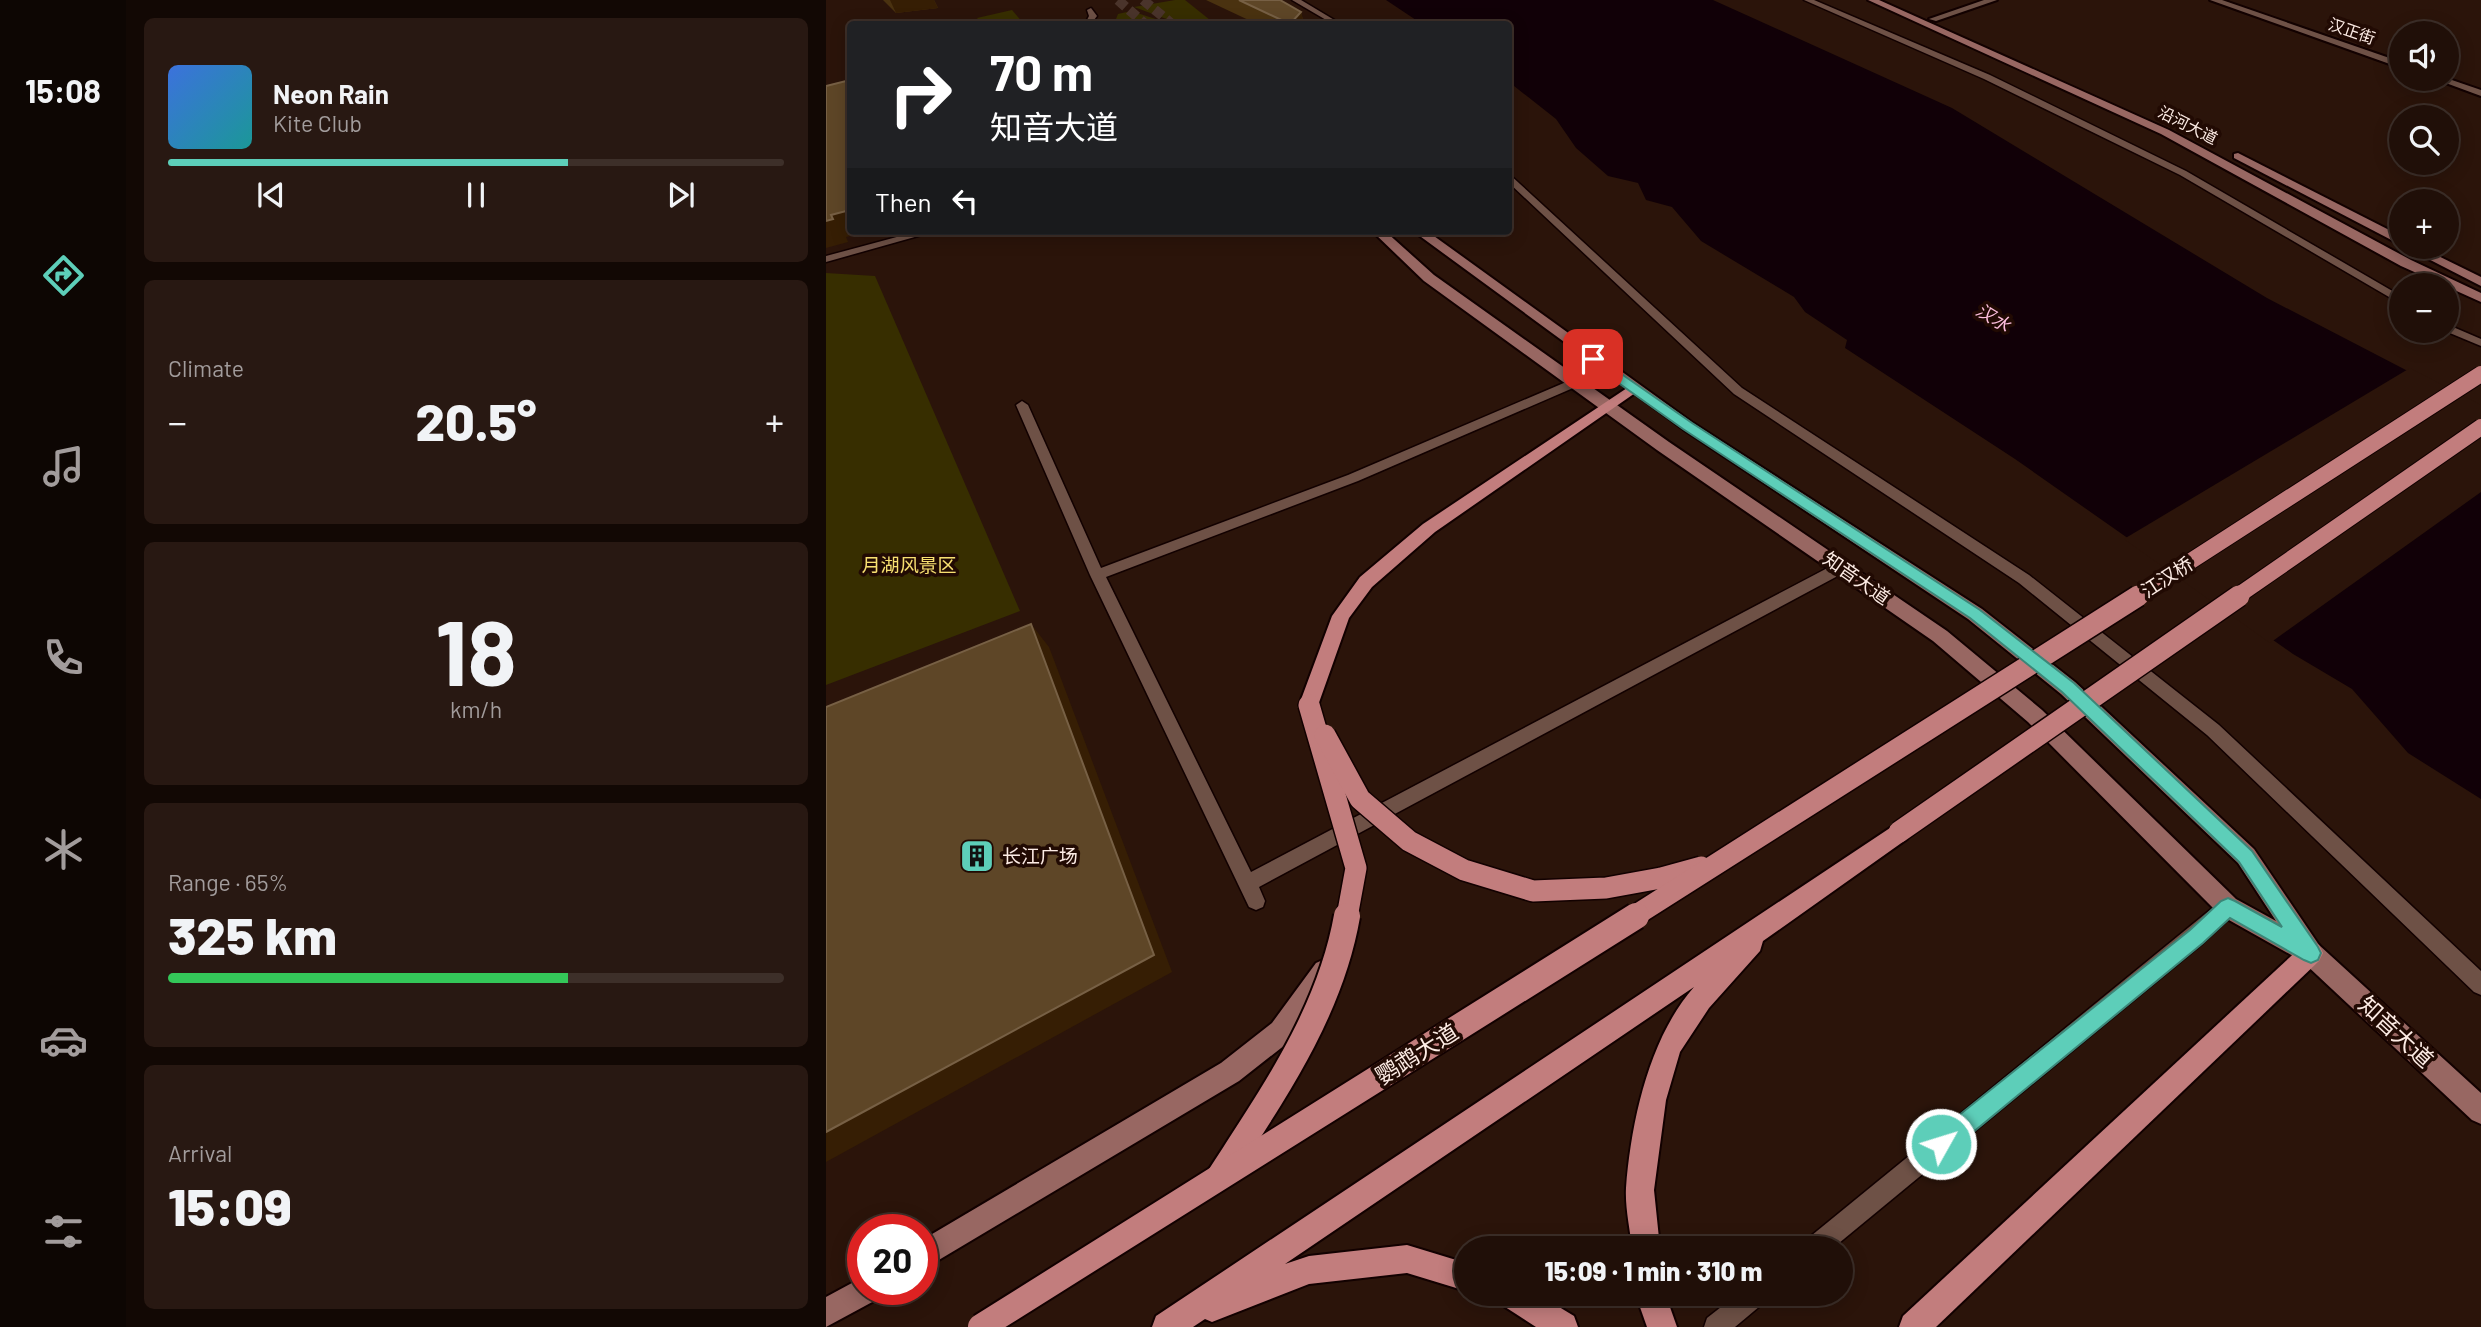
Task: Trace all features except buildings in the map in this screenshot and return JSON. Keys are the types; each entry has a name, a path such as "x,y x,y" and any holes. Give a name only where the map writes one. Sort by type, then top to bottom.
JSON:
{"main road":[{"name":"沿河大道","path":"1872,0 2165,132 2406,263 2481,298"},
{"name":"沿河大道","path":"1887,0 2200,138"},
{"name":"沿河大道","path":"2224,149 2389,235"},
{"name":"知音大道","path":"1382,235 1429,278 1607,406 1940,636 2026,708 2228,907 2311,953"},
{"name":"知音大道","path":"1424,235 1633,388 1975,614 2068,688 2246,856 2311,953 2481,1111"},
{"path":"2434,259 2481,283"},
{"path":"2467,292 2481,283"},
{"name":"江汉桥","path":"1852,780 2481,374"},
{"path":"1217,1181 1283,1078 1320,1007 1340,951 1356,868 1309,705 1341,616 1366,582 1429,527 1633,388"},
{"path":"1173,1324 1775,919 2481,427"},
{"path":"1309,705 1360,799 1409,841 1464,870 1533,891 1606,888 1661,878 1723,861"},
{"name":"鹦鹉大道","path":"981,1327 1852,780"},
{"path":"1645,1236 1640,1190 1653,1100 1669,1046 1700,999 1775,919"},
{"path":"938,1246 1230,1072 1281,1032 1340,951"},
{"path":"1914,1327 2311,953"},
{"path":"1173,1324 1308,1270 1407,1259 1454,1273"},
{"path":"826,1314 847,1301"},
{"path":"1530,1306 1563,1327"},
{"path":"1655,1306 1662,1327"}],"street":[{"path":"1933,19 1993,0"},
{"name":"汉正街","path":"2214,0 2389,61"},
{"path":"2459,85 2481,93"}],"lane":[{"path":"1296,0 1332,21"},
{"path":"1808,0 1987,77 2183,173 2389,294"},
{"path":"1090,21 1093,16 1091,10"},
{"path":"1512,180 1738,391 2024,579 2213,730 2481,985"},
{"path":"826,259 916,235"},
{"path":"2459,333 2481,343"},
{"path":"1097,575 1353,478 1606,369"},
{"path":"1022,405 1097,575 1256,901"},
{"path":"1246,884 1842,567"},
{"path":"1829,1236 2228,907"},
{"path":"1717,1327 1742,1306"}],"green space":[{"path":"1185,0 1211,21 1172,21 1134,7"},
{"path":"1012,10 1021,21 980,21 977,18"},
{"path":"1131,11 1162,21 1115,21 1118,14"},
{"name":"月湖风景区","path":"826,273 875,276 1020,611 826,685"}],"water":[{"name":"汉水","path":"1386,0 1713,0 1952,108 2267,298 2481,409 2481,799 2408,753 2352,689 2293,654 2015,459 1845,348 1847,340 1805,312 1794,297 1701,241 1672,207 1646,200 1638,183 1608,176 1576,148 1556,119 1512,84 1512,21 1418,21"}],"pier":[{"path":"2410,368 2481,405 2481,492 2270,643 2124,539"}],"tunnel":[{"path":"1118,0 1142,21"},
{"path":"1143,0 1168,21"}],"place":[{"name":"长江广场","path":"977,856"}],"route":[{"path":"1593,359 1688,426 1975,614 2025,652 2068,688 2246,856 2311,953 2228,907 1941,1144"}]}
